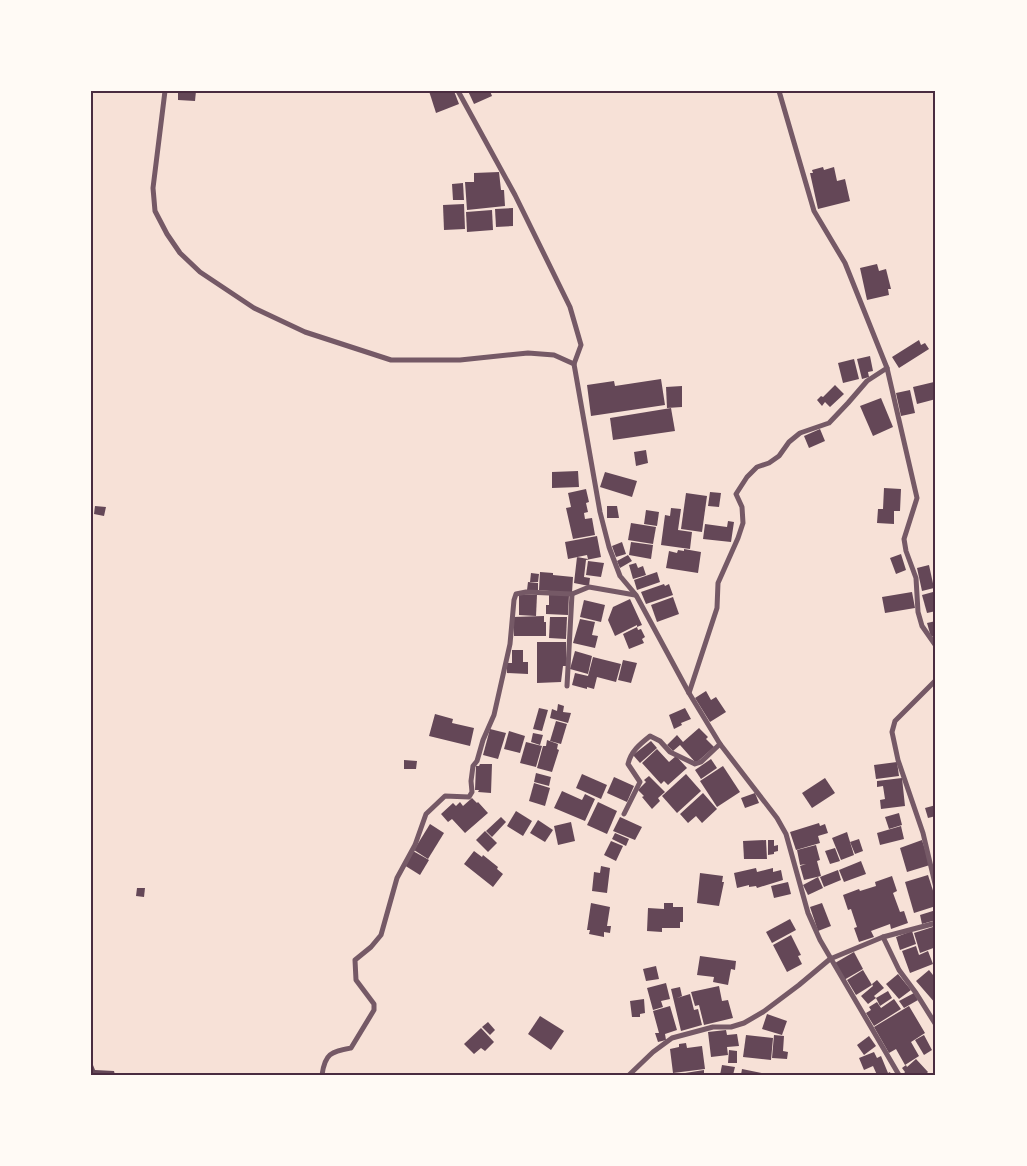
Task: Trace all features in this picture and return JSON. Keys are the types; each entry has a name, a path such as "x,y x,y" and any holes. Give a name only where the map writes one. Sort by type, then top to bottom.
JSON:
{"street":[{"path":"165,91 153,188 155,211 180,253 200,272 254,308 305,332 391,360 460,360 528,352 554,355 574,364"},
{"path":"458,91 515,196 570,307 581,345 574,364 600,512 608,547 620,576 636,595 689,694 720,744 777,818 786,834 808,913 830,959 899,1075"},
{"path":"779,91 814,211 845,263 887,368 917,498 904,539 906,551 916,578 918,612 922,626 936,646"},
{"path":"689,694 717,608 718,583 743,523 742,507 736,494 747,477 757,467 769,463 779,456 789,442 800,433 829,422 848,404 867,381 887,368"},
{"path":"322,1075 326,1058 333,1052 351,1048 374,1010 374,1004 356,980 355,960 372,947 381,935 398,878 415,845 426,814 445,796 469,797 472,792 473,766 477,761 483,740 494,715 510,644 516,594 526,592 572,594 589,587 636,595"},
{"path":"567,686 572,594"},
{"path":"936,680 895,720 892,732 898,760 923,833 936,888"},
{"path":"624,814 640,782 628,764 630,757 634,750 650,736 660,741 670,752 695,764 701,762 720,744"},
{"path":"629,1075 653,1052 672,1038 713,1027 731,1027 744,1023 792,991 830,959 883,937 936,923"},
{"path":"883,937 899,970 936,1025"}],"building":[{"path":"178,91 196,91 195,101 178,100"},
{"path":"429,91 454,91 459,104 436,113"},
{"path":"468,91 490,91 492,96 474,104"},
{"path":"823,167 824,170 834,167 837,181 845,179 850,201 818,209 810,173 813,173 812,170"},
{"path":"499,172 501,190 504,190 505,206 467,210 465,182 474,182 474,173"},
{"path":"463,183 464,200 453,200 452,184"},
{"path":"464,204 465,229 444,230 443,205"},
{"path":"513,208 513,226 496,227 495,209"},
{"path":"492,210 493,230 467,232 466,212"},
{"path":"877,264 879,271 886,269 891,289 888,289 889,295 867,300 860,268"},
{"path":"919,340 921,345 925,343 929,349 899,368 892,357"},
{"path":"870,356 873,371 868,372 869,377 862,379 857,359"},
{"path":"854,359 859,379 843,383 838,363"},
{"path":"661,379 665,405 591,416 587,385 614,381 615,386"},
{"path":"934,382 936,399 917,404 913,387"},
{"path":"835,385 844,394 830,407 825,402 822,406 817,400 821,396 823,397"},
{"path":"682,386 682,407 667,408 666,387"},
{"path":"910,390 915,413 901,416 896,393"},
{"path":"881,398 893,427 873,436 860,406"},
{"path":"671,408 675,431 613,440 610,418"},
{"path":"820,429 825,441 809,448 804,436"},
{"path":"646,450 648,463 636,466 634,452"},
{"path":"578,471 579,487 552,488 552,472"},
{"path":"605,472 637,481 632,497 600,487"},
{"path":"884,488 901,489 900,511 894,511 894,524 877,523 878,509 883,509"},
{"path":"586,489 589,502 586,503 588,512 584,513 585,519 592,518 595,535 573,539 566,508 571,507 568,493"},
{"path":"710,492 721,493 719,507 708,506"},
{"path":"686,493 707,496 702,532 681,529"},
{"path":"95,506 106,507 104,516 94,514"},
{"path":"607,506 617,506 619,518 607,518"},
{"path":"671,508 681,509 678,530 692,532 690,549 661,545 665,515 670,516"},
{"path":"646,510 659,512 657,526 644,524"},
{"path":"728,521 734,522 731,542 703,539 705,524 727,527"},
{"path":"631,523 656,527 653,544 628,540"},
{"path":"597,536 601,557 586,560 584,577 590,578 589,586 574,583 577,557 568,559 565,542","holes":["587,555 588,559 577,557"]},
{"path":"622,542 626,554 616,557 612,546"},
{"path":"631,542 653,545 651,559 629,555"},
{"path":"684,549 701,552 698,573 666,568 669,551 677,553 678,550 684,551"},
{"path":"901,554 906,570 896,574 890,558"},
{"path":"628,555 632,561 620,568 617,561"},
{"path":"588,561 604,563 601,577 586,575"},
{"path":"636,563 638,568 643,566 646,575 633,579 629,565"},
{"path":"929,565 934,588 922,591 917,568"},
{"path":"540,572 573,577 572,593 539,590"},
{"path":"657,572 660,582 637,590 634,580"},
{"path":"531,573 539,574 538,582 530,582"},
{"path":"528,582 538,583 538,591 527,590"},
{"path":"664,584 665,586 669,584 673,595 646,604 641,592"},
{"path":"912,592 915,608 885,613 882,597"},
{"path":"933,592 936,598 936,611 927,613 922,595"},
{"path":"519,594 537,595 536,616 519,615"},
{"path":"549,595 569,595 568,615 546,614 546,605 549,605"},
{"path":"673,597 679,614 657,622 651,605"},
{"path":"630,599 642,625 637,627 637,625 615,636 608,620 613,607"},
{"path":"584,600 605,605 601,622 580,617"},
{"path":"544,616 546,636 514,636 513,617"},
{"path":"550,617 567,617 566,639 549,638"},
{"path":"580,619 595,622 592,635 598,636 595,648 573,643"},
{"path":"936,621 936,635 931,637 927,623"},
{"path":"637,627 638,630 641,629 645,637 642,639 644,643 629,649 623,634"},
{"path":"537,642 566,642 566,666 563,666 561,682 537,683"},
{"path":"512,650 523,650 523,662 528,662 528,674 507,673 507,663 512,663"},
{"path":"575,651 592,656 588,674 570,669"},
{"path":"593,657 621,664 616,682 597,677 594,689 572,685 575,673 588,676"},
{"path":"623,660 637,663 631,683 618,680"},
{"path":"706,691 711,700 716,697 726,712 710,722 695,698"},
{"path":"558,704 564,706 563,712 571,713 568,723 550,718 552,709 557,711"},
{"path":"539,708 548,710 542,731 533,729"},
{"path":"685,708 691,719 681,723 682,725 674,729 669,715"},
{"path":"435,714 453,719 452,723 474,728 470,746 429,736"},
{"path":"556,721 567,724 561,744 550,741"},
{"path":"699,728 714,747 696,763 680,745 673,751 667,745 677,735 683,742"},
{"path":"490,729 506,733 498,759 483,755"},
{"path":"509,731 525,736 520,753 504,749"},
{"path":"533,733 543,735 540,745 531,742"},
{"path":"547,740 558,744 557,749 559,750 552,772 537,768 543,746 546,746"},
{"path":"651,741 657,748 640,763 633,755"},
{"path":"526,742 542,746 536,767 520,763"},
{"path":"657,749 669,762 676,756 687,768 668,785 664,781 661,784 642,763"},
{"path":"711,759 717,768 701,779 695,770"},
{"path":"404,760 417,761 416,769 404,769"},
{"path":"897,762 899,776 876,779 874,765"},
{"path":"492,764 491,793 475,790 476,766"},
{"path":"723,766 740,792 717,807 700,781"},
{"path":"536,773 551,777 549,786 534,782"},
{"path":"582,774 607,785 601,799 576,788"},
{"path":"686,774 701,791 677,813 662,796"},
{"path":"649,776 665,792 658,798 660,801 652,809 638,790"},
{"path":"614,777 634,786 627,802 607,793"},
{"path":"825,778 835,793 812,808 802,793"},
{"path":"902,778 905,806 881,809 880,800 885,799 883,786 877,787 877,781"},
{"path":"534,783 550,788 545,806 529,801"},
{"path":"562,791 582,800 585,794 595,799 585,821 554,808"},
{"path":"703,793 717,809 702,823 696,816 688,823 680,814"},
{"path":"755,793 759,803 745,808 741,798"},
{"path":"472,798 488,813 465,833 452,819 448,822 441,814 453,803 456,806 460,802 463,806"},
{"path":"598,802 617,811 607,834 587,825"},
{"path":"936,805 936,816 928,818 925,808"},
{"path":"516,811 532,821 523,836 507,826"},
{"path":"899,813 902,825 889,829 885,817"},
{"path":"501,817 506,822 492,837 486,831"},
{"path":"620,817 642,827 635,840 613,831"},
{"path":"538,820 553,830 545,842 530,833"},
{"path":"571,822 575,841 558,845 554,826"},
{"path":"819,823 820,826 825,824 828,833 818,836 820,843 796,850 790,832"},
{"path":"430,824 444,833 428,859 414,850"},
{"path":"901,826 904,839 880,845 877,833"},
{"path":"485,831 497,843 488,852 476,840"},
{"path":"847,832 854,855 841,860 832,838"},
{"path":"615,833 629,839 626,846 612,839"},
{"path":"859,839 863,851 855,854 850,842"},
{"path":"766,840 767,859 744,859 743,841"},
{"path":"768,840 774,840 774,846 778,845 778,851 774,852 774,854 768,855"},
{"path":"922,840 930,865 907,872 900,848"},
{"path":"611,841 623,846 616,861 604,855"},
{"path":"816,845 820,860 817,861 821,876 804,880 800,866 806,864 800,865 797,850"},
{"path":"835,848 840,861 830,864 825,851"},
{"path":"413,851 429,860 420,875 404,865"},
{"path":"474,851 482,857 483,855 498,867 497,869 503,874 493,887 464,864"},
{"path":"861,861 866,874 844,882 839,870"},
{"path":"601,866 610,868 607,893 592,891 594,872 600,873"},
{"path":"756,868 757,872 773,868 773,872 781,870 783,880 757,888 756,886 749,887 749,885 737,888 734,873"},
{"path":"838,870 841,880 824,887 820,877"},
{"path":"700,873 723,876 722,882 724,882 719,906 697,903"},
{"path":"928,875 936,906 914,913 905,882"},
{"path":"892,876 897,891 893,893 900,912 904,911 908,923 891,929 890,924 871,931 874,937 859,942 854,928 857,927 851,909 848,910 843,895 859,889 860,891 876,886 875,882"},
{"path":"818,877 823,888 808,895 803,885"},
{"path":"788,882 791,894 774,898 771,886"},
{"path":"137,888 145,888 144,897 136,896"},
{"path":"591,903 610,907 607,926 611,926 610,933 604,932 604,937 589,934 590,930 587,930"},
{"path":"664,903 673,903 673,907 683,907 683,922 680,922 680,928 662,928 662,932 647,931 648,908 664,909"},
{"path":"822,903 831,926 818,931 810,907"},
{"path":"936,910 936,920 922,924 920,915"},
{"path":"790,919 796,930 772,943 766,932"},
{"path":"936,926 936,947 920,953 914,933"},
{"path":"912,931 916,944 900,950 896,937"},
{"path":"791,935 801,955 798,956 802,964 787,972 773,945"},
{"path":"916,946 919,955 928,951 933,964 910,973 902,951"},
{"path":"854,952 863,969 844,980 835,963"},
{"path":"700,956 736,961 735,970 731,969 728,985 713,982 714,977 697,975"},
{"path":"656,966 659,979 646,981 643,969"},
{"path":"863,970 872,985 856,995 847,980"},
{"path":"929,970 933,975 936,972 936,1004 916,981"},
{"path":"898,974 911,990 899,999 886,984"},
{"path":"877,980 884,988 868,1004 861,996"},
{"path":"666,983 670,999 661,1001 663,1007 653,1010 647,988"},
{"path":"719,986 722,1001 728,1000 733,1018 704,1025 699,1005 695,1006 691,992"},
{"path":"680,987 682,996 677,998 690,994 694,1010 698,1009 702,1025 681,1031 671,989"},
{"path":"888,991 892,998 880,1006 876,998"},
{"path":"914,993 918,1000 904,1008 899,1001"},
{"path":"644,999 645,1013 640,1014 640,1017 632,1017 630,1001"},
{"path":"894,999 901,1009 874,1026 866,1013 871,1010 869,1007 877,1002 881,1008"},
{"path":"670,1006 677,1030 665,1034 666,1040 658,1042 655,1033 659,1033 653,1011"},
{"path":"909,1006 925,1033 911,1042 919,1056 905,1065 896,1049 889,1053 874,1027"},
{"path":"767,1014 787,1021 782,1035 762,1029"},
{"path":"540,1016 564,1031 551,1050 528,1034"},
{"path":"488,1022 495,1030 490,1035 482,1027"},
{"path":"481,1028 494,1042 485,1051 481,1048 474,1054 464,1044"},
{"path":"726,1030 727,1035 737,1034 739,1046 727,1047 728,1055 711,1057 708,1032"},
{"path":"746,1035 773,1038 771,1060 743,1057"},
{"path":"774,1035 784,1036 783,1051 788,1052 787,1059 772,1058"},
{"path":"924,1035 932,1050 924,1055 915,1040"},
{"path":"869,1036 876,1046 864,1055 857,1045"},
{"path":"686,1043 687,1048 702,1046 705,1069 673,1073 670,1049 679,1047 679,1044"},
{"path":"729,1050 737,1051 737,1063 728,1063"},
{"path":"874,1052 877,1058 881,1056 888,1073 890,1072 891,1075 877,1075 873,1066 864,1070 859,1058"},
{"path":"916,1059 928,1072 925,1075 903,1075 905,1072 902,1068 906,1065 907,1067"},
{"path":"91,1060 95,1070 114,1071 115,1075 91,1075"},
{"path":"722,1065 735,1067 733,1075 720,1075"},
{"path":"742,1069 766,1074 766,1075 741,1075"},
{"path":"704,1070 704,1075 679,1075 679,1074"}]}
